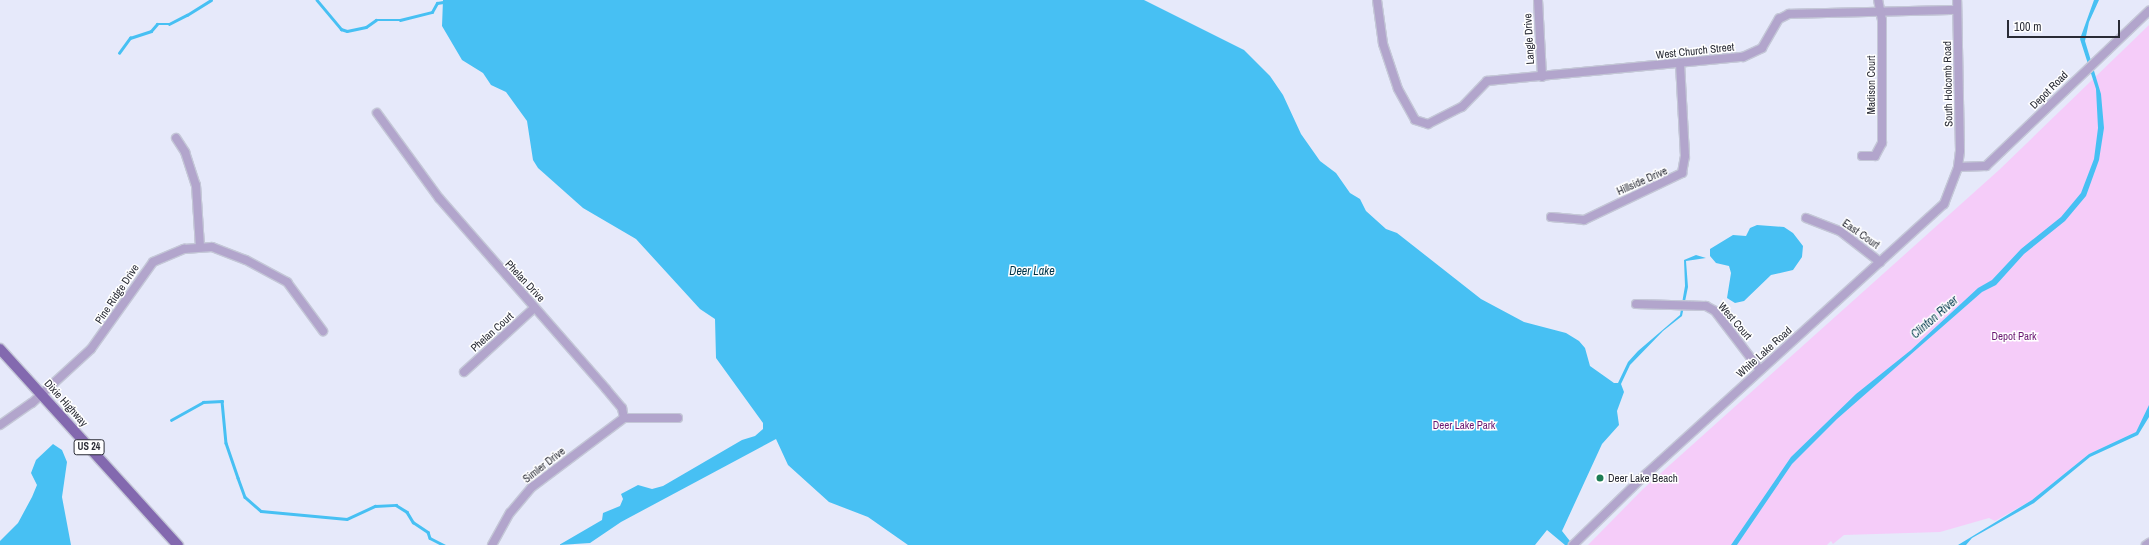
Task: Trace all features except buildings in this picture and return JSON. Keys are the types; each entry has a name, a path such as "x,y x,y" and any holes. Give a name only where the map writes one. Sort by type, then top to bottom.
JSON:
{"main road":[{"name":"Dixie Highway","path":"0,349 178,545"}],"street":[{"name":"West Church Street","path":"1377,0 1383,44 1407,111 1415,120 1432,123 1469,102 1487,82 1728,60 1752,54 1762,48 1779,19 1789,14 1957,10"},
{"name":"Langle Drive","path":"1538,0 1542,77"},
{"name":"Madison Court","path":"1862,156 1875,156 1882,143 1882,20 1878,12 1878,0"},
{"name":"South Holcomb Road","path":"1957,0 1960,120 1958,167"},
{"name":"Depot Road","path":"1958,167 1977,168 1993,160 2149,11"},
{"name":"Hillside Drive","path":"1551,217 1584,220 1682,173 1685,156 1680,64"},
{"name":"Phelan Drive","path":"377,113 439,198 622,408 624,418"},
{"path":"176,138 185,152 196,185 200,247"},
{"name":"White Lake Road","path":"1573,545 1760,370 1944,204 1958,167"},
{"name":"East Court","path":"1806,218 1840,231 1880,262"},
{"name":"Pine Ridge Drive","path":"0,425 42,395 104,334 119,306 153,262 184,249 212,247 246,260 287,282 306,304 323,331"},
{"name":"West Court","path":"1636,304 1683,304 1706,306 1715,311 1760,370"},
{"name":"Phelan Court","path":"464,372 534,308"},
{"path":"624,418 678,418"},
{"name":"Simler Drive","path":"492,545 510,513 532,487 624,418"}],"green space":[{"name":"Depot Park","path":"2149,25 2149,410 2136,432 2089,454 2032,500 1995,521 1989,518 1940,532 1844,535 1833,544 1831,541 1827,545 1588,545 1643,489 1999,170"}],"water":[{"name":"Deer Lake","path":"443,0 1144,0 1244,50 1270,76 1283,95 1301,134 1320,161 1336,173 1350,193 1360,199 1366,211 1386,229 1397,233 1481,299 1524,322 1566,333 1579,341 1585,348 1590,366 1614,383 1618,383 1628,362 1638,351 1680,315 1685,286 1684,260 1696,255 1706,258 1686,261 1688,287 1682,316 1663,331 1630,365 1621,384 1624,392 1617,411 1619,425 1602,444 1562,531 1573,545 1565,545 1547,530 1535,545 908,545 868,517 829,502 788,465 776,439 621,522 590,543 559,545 602,520 603,513 620,506 623,499 621,494 638,485 652,489 663,486 742,440 755,436 763,429 763,423 716,358 715,319 700,309 636,239 583,208 538,168 533,160 527,121 506,92 491,85 483,73 462,60 442,26"},
{"path":"2094,0 2099,0 2089,22 2085,41 2101,94 2104,128 2099,160 2086,196 2065,221 2024,254 1996,285 1982,292 1837,419 1792,464 1737,545 1731,545 1791,457 1856,394 1911,350 1978,288 1992,280 2021,249 2061,217 2081,193 2094,159 2098,128 2096,89 2080,39"},
{"path":"1757,225 1784,227 1793,233 1803,246 1802,257 1793,270 1771,275 1744,301 1735,303 1727,298 1731,273 1729,266 1716,263 1710,256 1710,249 1733,235 1746,236 1750,228"},
{"path":"2149,405 2149,417 2138,435 2090,457 2034,503 1972,538 1966,545 1958,545 2032,500 2089,454 2136,432"},
{"path":"53,444 62,450 67,462 62,497 71,545 0,545 0,541 18,523 32,497 37,485 31,473 36,460"}],"waterway":[{"path":"119,53 130,38 151,31 157,24 169,24 211,0"},
{"path":"317,0 341,29 347,31 366,27 376,20 400,20 432,12 437,3 443,2"},
{"path":"171,420 203,402 222,401 226,443 238,478 245,497 261,511 347,519 375,506 396,505 407,512 413,522 428,532 430,538 444,545"}],"place":[{"name":"Deer Lake Beach","path":"1600,478"}],"water label":[{"name":"Clinton River","path":"1935,318"}],"park label":[{"name":"Deer Lake Park","path":"1464,425"}]}
